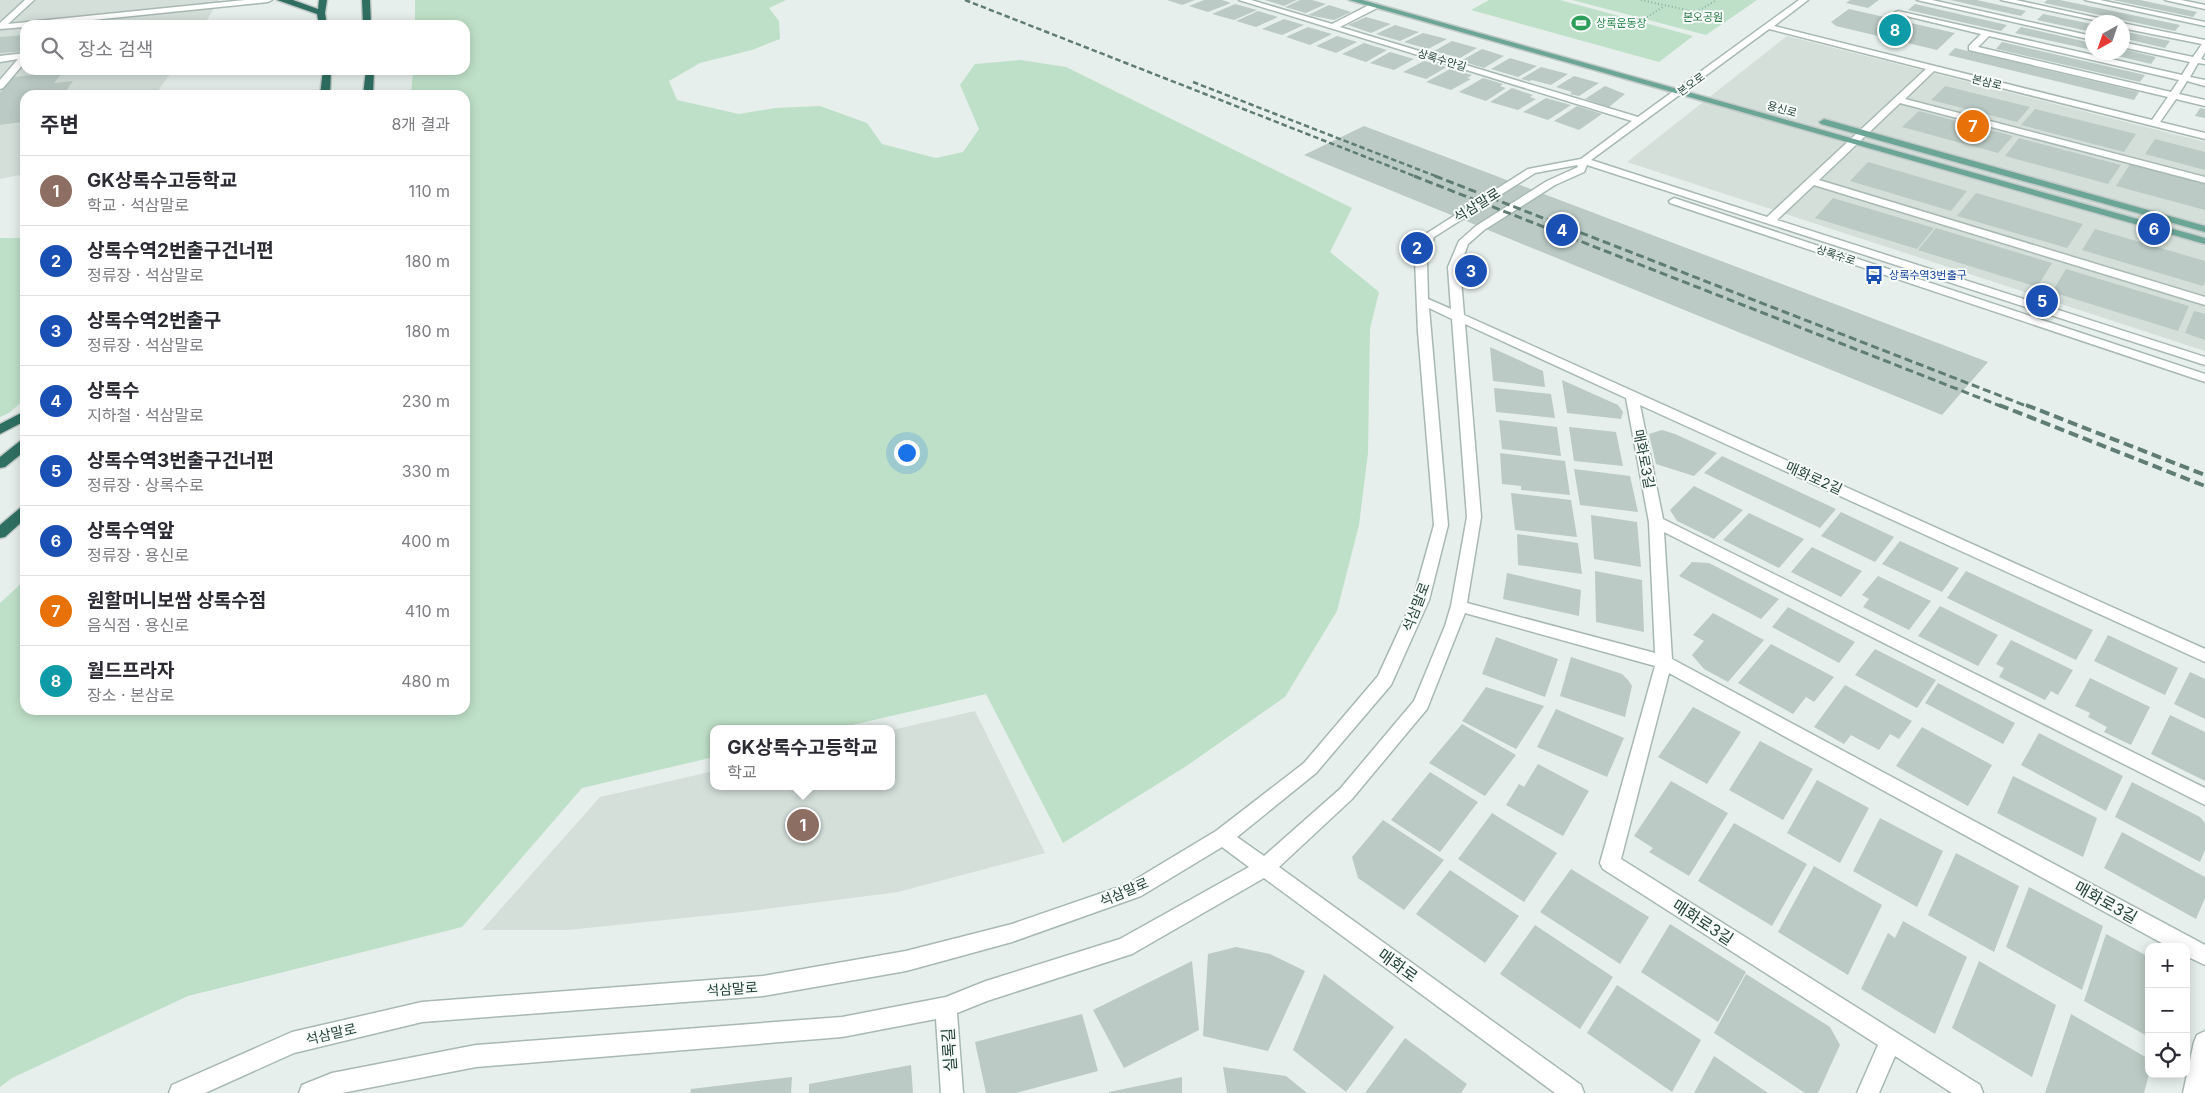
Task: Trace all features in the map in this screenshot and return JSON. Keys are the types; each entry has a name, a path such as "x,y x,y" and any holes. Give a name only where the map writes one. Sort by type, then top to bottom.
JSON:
{"highway":[{"path":"281,0 321,13"},
{"path":"322,20 323,0"},
{"path":"366,0 367,20"},
{"path":"325,90 327,75"},
{"path":"368,90 370,75"},
{"path":"0,430 20,418"},
{"path":"0,464 20,448"},
{"path":"0,533 20,515"}],"main road":[{"name":"용신로","path":"1353,0 2205,241"},
{"path":"1384,0 1717,92"},
{"path":"1818,120 2205,229"}],"street":[{"path":"0,26 30,0"},
{"path":"88,20 268,0"},
{"name":"상록수안길","path":"1243,0 1641,121"},
{"name":"본오로","path":"1582,166 1804,0"},
{"path":"1921,0 2085,36"},
{"path":"2005,0 2085,16"},
{"path":"2089,0 2205,24"},
{"path":"2169,0 2205,7"},
{"path":"1333,27 1374,6"},
{"path":"1898,12 2205,83"},
{"path":"0,26 20,25"},
{"path":"2130,27 2205,43 2200,61 2185,78 2154,123"},
{"name":"본삼로","path":"1769,28 2205,136"},
{"path":"1987,33 1972,48 2205,103"},
{"path":"2130,46 2200,61"},
{"path":"0,59 20,57"},
{"path":"0,86 20,63"},
{"path":"1769,221 1932,68"},
{"path":"1899,100 2205,180"},
{"name":"상록수로","path":"1582,166 1769,221 2205,362"},
{"name":"상록수로","path":"1582,166 2205,378"},
{"name":"석삼말로","path":"180,1093 292,1043 422,1012 763,986 906,961 1012,934 1134,890 1223,837 1310,768 1385,680 1421,600 1441,525 1421,260 1429,235 1532,171 1582,166"},
{"name":"석삼말로","path":"310,1093 332,1084 476,1056 842,1027 946,1007 986,991 1126,947 1265,868 1346,794 1421,704 1453,626 1459,606 1474,517 1454,267 1463,243 1480,228 1551,183 1582,166"},
{"path":"1812,181 2205,301"},
{"name":"매화로2길","path":"1423,302 2205,656"},
{"name":"매화로3길","path":"1632,395 1656,522 1664,662 1610,863 1972,1093"},
{"path":"1656,522 2205,797"},
{"path":"1459,606 1664,662"},
{"name":"매화로3길","path":"1664,662 2205,956"},
{"name":"매화로","path":"1223,837 1572,1093"},
{"name":"실록길","path":"946,1007 952,1093"},
{"path":"1868,1093 1890,1042"},
{"path":"2194,1093 2205,1042"}],"path":[{"path":"1641,0 1696,12 1717,0"},
{"path":"1644,19 1664,6"}],"shaded area":[{"path":"0,0 219,0 207,20 20,20 20,75 169,75 159,90 20,90 20,175 0,179"},
{"path":"1787,36 2205,142 2205,351 1627,162"},
{"path":"975,711 1045,853 898,892 742,912 568,930 482,930 600,797 710,772 710,790 895,790 895,729"}],"green space":[{"path":"415,0 786,0 769,8 779,21 780,39 752,50 700,63 669,81 677,100 739,114 775,108 820,106 867,123 882,144 936,158 963,152 979,129 960,85 975,64 1021,60 1066,67 1352,208 1330,252 1379,292 1370,329 1368,453 1359,525 1337,611 1285,697 1188,765 1063,843 986,694 852,725 710,725 710,758 582,788 462,927 188,996 12,1078 0,1087 0,603 20,585 20,715 470,715 470,90 411,90 413,75 470,75 470,20 415,20"},
{"name":"상록운동장","path":"1489,0 1560,0 1693,36 1659,62 1471,10"},
{"name":"본오공원","path":"1572,0 1757,0 1706,35"},
{"path":"0,238 20,238 20,403 9,413 0,417"}],"building":[{"path":"1167,0 1195,0 1182,5"},
{"path":"1204,0 1222,0 1231,3 1208,12 1189,6"},
{"path":"1265,0 1297,0 1284,6"},
{"path":"1300,0 1312,0 1326,4 1306,13 1285,7"},
{"path":"1850,0 1879,0 1868,8 1846,3"},
{"path":"1950,0 1977,0 2026,11 2021,16"},
{"path":"2047,0 2060,0 2180,25 2175,31 2130,21 2130,15 2100,15 2044,3"},
{"path":"2113,0 2140,0 2197,12 2193,17"},
{"path":"1235,4 1257,10 1234,20 1212,14"},
{"path":"1915,4 2007,25 2001,31 1908,10"},
{"path":"1329,5 1351,12 1334,20 1308,15"},
{"path":"1849,9 1955,33 1937,50 1836,26 1831,22"},
{"path":"1258,11 1278,17 1256,27 1236,21"},
{"path":"2043,14 2085,23 2085,30 2037,20"},
{"path":"1366,17 1391,24 1371,33 1348,25"},
{"path":"1284,19 1304,25 1282,35 1262,29"},
{"path":"1395,25 1419,32 1400,41 1376,34"},
{"path":"1308,27 1332,34 1310,45 1286,37"},
{"path":"2021,27 2085,41 2085,48 2015,33"},
{"path":"1423,33 1447,39 1428,49 1404,42"},
{"path":"2130,33 2170,41 2165,48 2130,40"},
{"path":"20,35 20,51 0,53 0,37"},
{"path":"1337,36 1357,42 1336,53 1316,46"},
{"path":"1452,41 1477,48 1460,58 1434,51"},
{"path":"2002,42 2145,75 2140,82 1996,49"},
{"path":"1364,43 1387,50 1366,62 1342,54"},
{"path":"1955,48 2139,92 2134,100 1948,55"},
{"path":"1482,49 1504,56 1484,68 1461,61"},
{"path":"2130,51 2156,57 2151,64 2130,59"},
{"path":"1390,52 1414,59 1394,70 1370,63"},
{"path":"1510,58 1537,66 1518,77 1491,69"},
{"path":"1424,61 1447,67 1426,79 1403,72"},
{"path":"1541,67 1568,74 1551,85 1521,79"},
{"path":"1450,69 1472,75 1467,78 1471,79 1451,90 1426,82"},
{"path":"61,75 54,83 73,81 67,90 20,90 20,122 0,125 0,93 13,77"},
{"path":"1574,76 1599,83 1579,96 1556,87"},
{"path":"1483,78 1503,84 1500,86 1506,88 1486,101 1459,92"},
{"path":"1605,86 1625,94 1609,107 1585,99"},
{"path":"1945,86 2030,107 2017,122 1931,100"},
{"path":"1512,88 1533,95 1530,97 1536,99 1518,110 1490,102"},
{"path":"1546,98 1571,105 1548,120 1523,112"},
{"path":"1577,106 1602,114 1579,130 1554,121"},
{"path":"2200,108 2205,109 2205,118 2195,116"},
{"path":"2035,109 2136,134 2124,152 2021,125"},
{"path":"1919,111 2013,136 1998,153 1902,127"},
{"path":"1364,126 1988,362 1942,415 1304,155"},
{"path":"2019,138 2121,165 2108,184 2005,156"},
{"path":"2155,139 2205,152 2205,170 2145,154"},
{"path":"1868,162 1967,191 1951,211 1850,181"},
{"path":"2130,164 2205,184 2205,210 2116,186"},
{"path":"1976,193 2083,224 2067,248 1957,216"},
{"path":"1833,198 1934,228 1917,249 1815,218"},
{"path":"1936,228 2052,263 2037,287 1918,250"},
{"path":"2095,229 2205,261 2205,282 2203,286 2082,250"},
{"path":"2066,269 2189,306 2178,331 2052,292"},
{"path":"2194,311 2205,314 2205,340 2185,333"},
{"path":"1490,347 1543,371 1545,387 1493,381"},
{"path":"1562,380 1618,405 1623,412 1621,419 1567,413"},
{"path":"1494,388 1551,394 1555,418 1496,412"},
{"path":"1499,420 1557,427 1561,456 1502,449"},
{"path":"1569,427 1616,432 1623,466 1574,461"},
{"path":"1662,430 1717,453 1694,476 1656,464 1649,434"},
{"path":"1500,453 1565,461 1570,495 1521,490 1521,486 1502,484"},
{"path":"1722,456 1836,509 1820,528 1704,473"},
{"path":"1574,469 1630,476 1638,512 1580,505"},
{"path":"1694,486 1743,510 1714,539 1677,521 1670,510"},
{"path":"1511,493 1571,500 1577,537 1515,530"},
{"path":"1841,512 1894,537 1875,562 1821,536"},
{"path":"1749,513 1804,539 1779,568 1723,540"},
{"path":"1591,515 1637,522 1641,567 1594,559"},
{"path":"1517,534 1578,543 1582,574 1518,565"},
{"path":"1900,541 1959,568 1942,592 1882,564"},
{"path":"1812,547 1862,571 1841,597 1791,572"},
{"path":"1692,562 1709,563 1779,599 1761,619 1679,576"},
{"path":"1595,571 1642,580 1644,632 1596,622"},
{"path":"1966,571 2093,630 2076,660 1947,598"},
{"path":"1507,573 1581,590 1579,616 1503,599"},
{"path":"1878,576 1931,601 1909,630 1863,607 1869,599 1862,595"},
{"path":"1940,606 1998,635 1978,666 1918,636"},
{"path":"1788,607 1855,642 1839,663 1772,627"},
{"path":"1713,613 1764,640 1728,682 1704,669 1692,655 1704,641 1693,635"},
{"path":"2108,635 2178,668 2165,695 2094,661"},
{"path":"1496,637 1558,659 1545,697 1482,674"},
{"path":"2011,640 2073,670 2058,695 2051,691 2045,700 1999,677 2004,668 1996,664"},
{"path":"1771,644 1834,677 1814,702 1806,697 1793,714 1738,683"},
{"path":"1875,649 1936,680 1917,708 1855,675"},
{"path":"1571,657 1622,674 1628,680 1632,686 1625,717 1560,696"},
{"path":"2190,672 2205,679 2205,719 2174,704"},
{"path":"2090,678 2150,707 2131,745 2104,732 2107,727 2088,717 2090,713 2075,706"},
{"path":"1938,683 2015,723 2003,744 1925,703"},
{"path":"1845,685 1912,721 1899,739 1890,734 1879,750 1851,735 1844,744 1814,727"},
{"path":"1486,687 1544,706 1516,749 1462,721"},
{"path":"1693,707 1741,732 1707,784 1658,757"},
{"path":"1556,709 1624,738 1607,777 1537,747"},
{"path":"2170,715 2205,732 2205,781 2151,754"},
{"path":"1462,724 1516,755 1485,796 1429,763"},
{"path":"1922,727 1992,765 1968,806 1896,766"},
{"path":"2039,733 2123,776 2106,811 2021,765"},
{"path":"1760,741 1813,769 1783,820 1729,790"},
{"path":"1538,764 1589,791 1563,836 1506,805 1519,784 1524,787"},
{"path":"1430,772 1478,802 1440,852 1391,820"},
{"path":"2013,776 2097,818 2083,857 1997,813"},
{"path":"1817,780 1869,808 1840,863 1787,833"},
{"path":"1671,781 1728,813 1689,876 1649,852 1653,848 1634,836"},
{"path":"2132,782 2200,817 2205,823 2205,850 2200,862 2115,817"},
{"path":"1492,813 1557,853 1524,902 1458,859"},
{"path":"1880,818 1943,851 1917,907 1853,871"},
{"path":"1383,820 1444,860 1404,910 1358,878 1352,857"},
{"path":"1734,823 1807,864 1772,926 1698,881"},
{"path":"2122,832 2205,877 2205,898 2196,919 2104,868"},
{"path":"1956,853 2019,886 1994,952 1928,915"},
{"path":"1814,866 1882,905 1848,975 1778,932"},
{"path":"1571,869 1649,917 1620,964 1540,912"},
{"path":"1450,870 1519,916 1485,963 1416,914"},
{"path":"2029,887 2103,926 2082,990 2006,947"},
{"path":"1903,921 1967,957 1935,1034 1861,989 1888,933 1895,938"},
{"path":"1670,924 1746,972 1718,1022 1641,972"},
{"path":"1535,925 1613,977 1580,1029 1500,974"},
{"path":"2106,934 2145,955 2145,1035 2084,1001"},
{"path":"1236,947 1270,954 1305,971 1268,1051 1203,1036 1208,954"},
{"path":"1192,961 1199,1030 1124,1068 1093,1010"},
{"path":"1979,961 2056,1005 2032,1077 1952,1028"},
{"path":"1324,974 1394,1027 1346,1092 1293,1050"},
{"path":"1746,974 1830,1027 1840,1045 1818,1093 1805,1093 1714,1033"},
{"path":"1617,985 1701,1040 1672,1092 1587,1033"},
{"path":"1082,1014 1098,1071 1016,1093 986,1093 975,1042"},
{"path":"2071,1014 2145,1057 2145,1078 2148,1078 2144,1093 2045,1093"},
{"path":"1405,1038 1467,1084 1461,1093 1365,1093"},
{"path":"1714,1056 1768,1093 1694,1093"},
{"path":"911,1065 913,1093 809,1093 809,1084"},
{"path":"1223,1067 1286,1076 1307,1093 1227,1093"},
{"path":"792,1077 791,1093 690,1093 691,1089"},
{"path":"1182,1077 1182,1093 1109,1093 1109,1092"}],"railway":[{"path":"965,0 1417,177"},
{"path":"1193,82 1438,177"},
{"path":"1414,176 2003,407"},
{"path":"1435,176 2029,407"},
{"path":"1999,405 2205,486"},
{"path":"2026,405 2205,475"}],"place":[{"name":"상록운동장","path":"1581,23"},
{"name":"월드프라자","path":"1895,30"},
{"name":"원할머니보쌈 상록수점","path":"1973,126"},
{"name":"상록수역앞","path":"2154,229"},
{"name":"상록수","path":"1562,230"},
{"name":"상록수역2번출구건너편","path":"1417,248"},
{"name":"상록수역2번출구","path":"1471,271"},
{"name":"상록수역3번출구","path":"1874,275"},
{"name":"상록수역3번출구건너편","path":"2042,301"},
{"name":"GK상록수고등학교","path":"803,825"}]}
